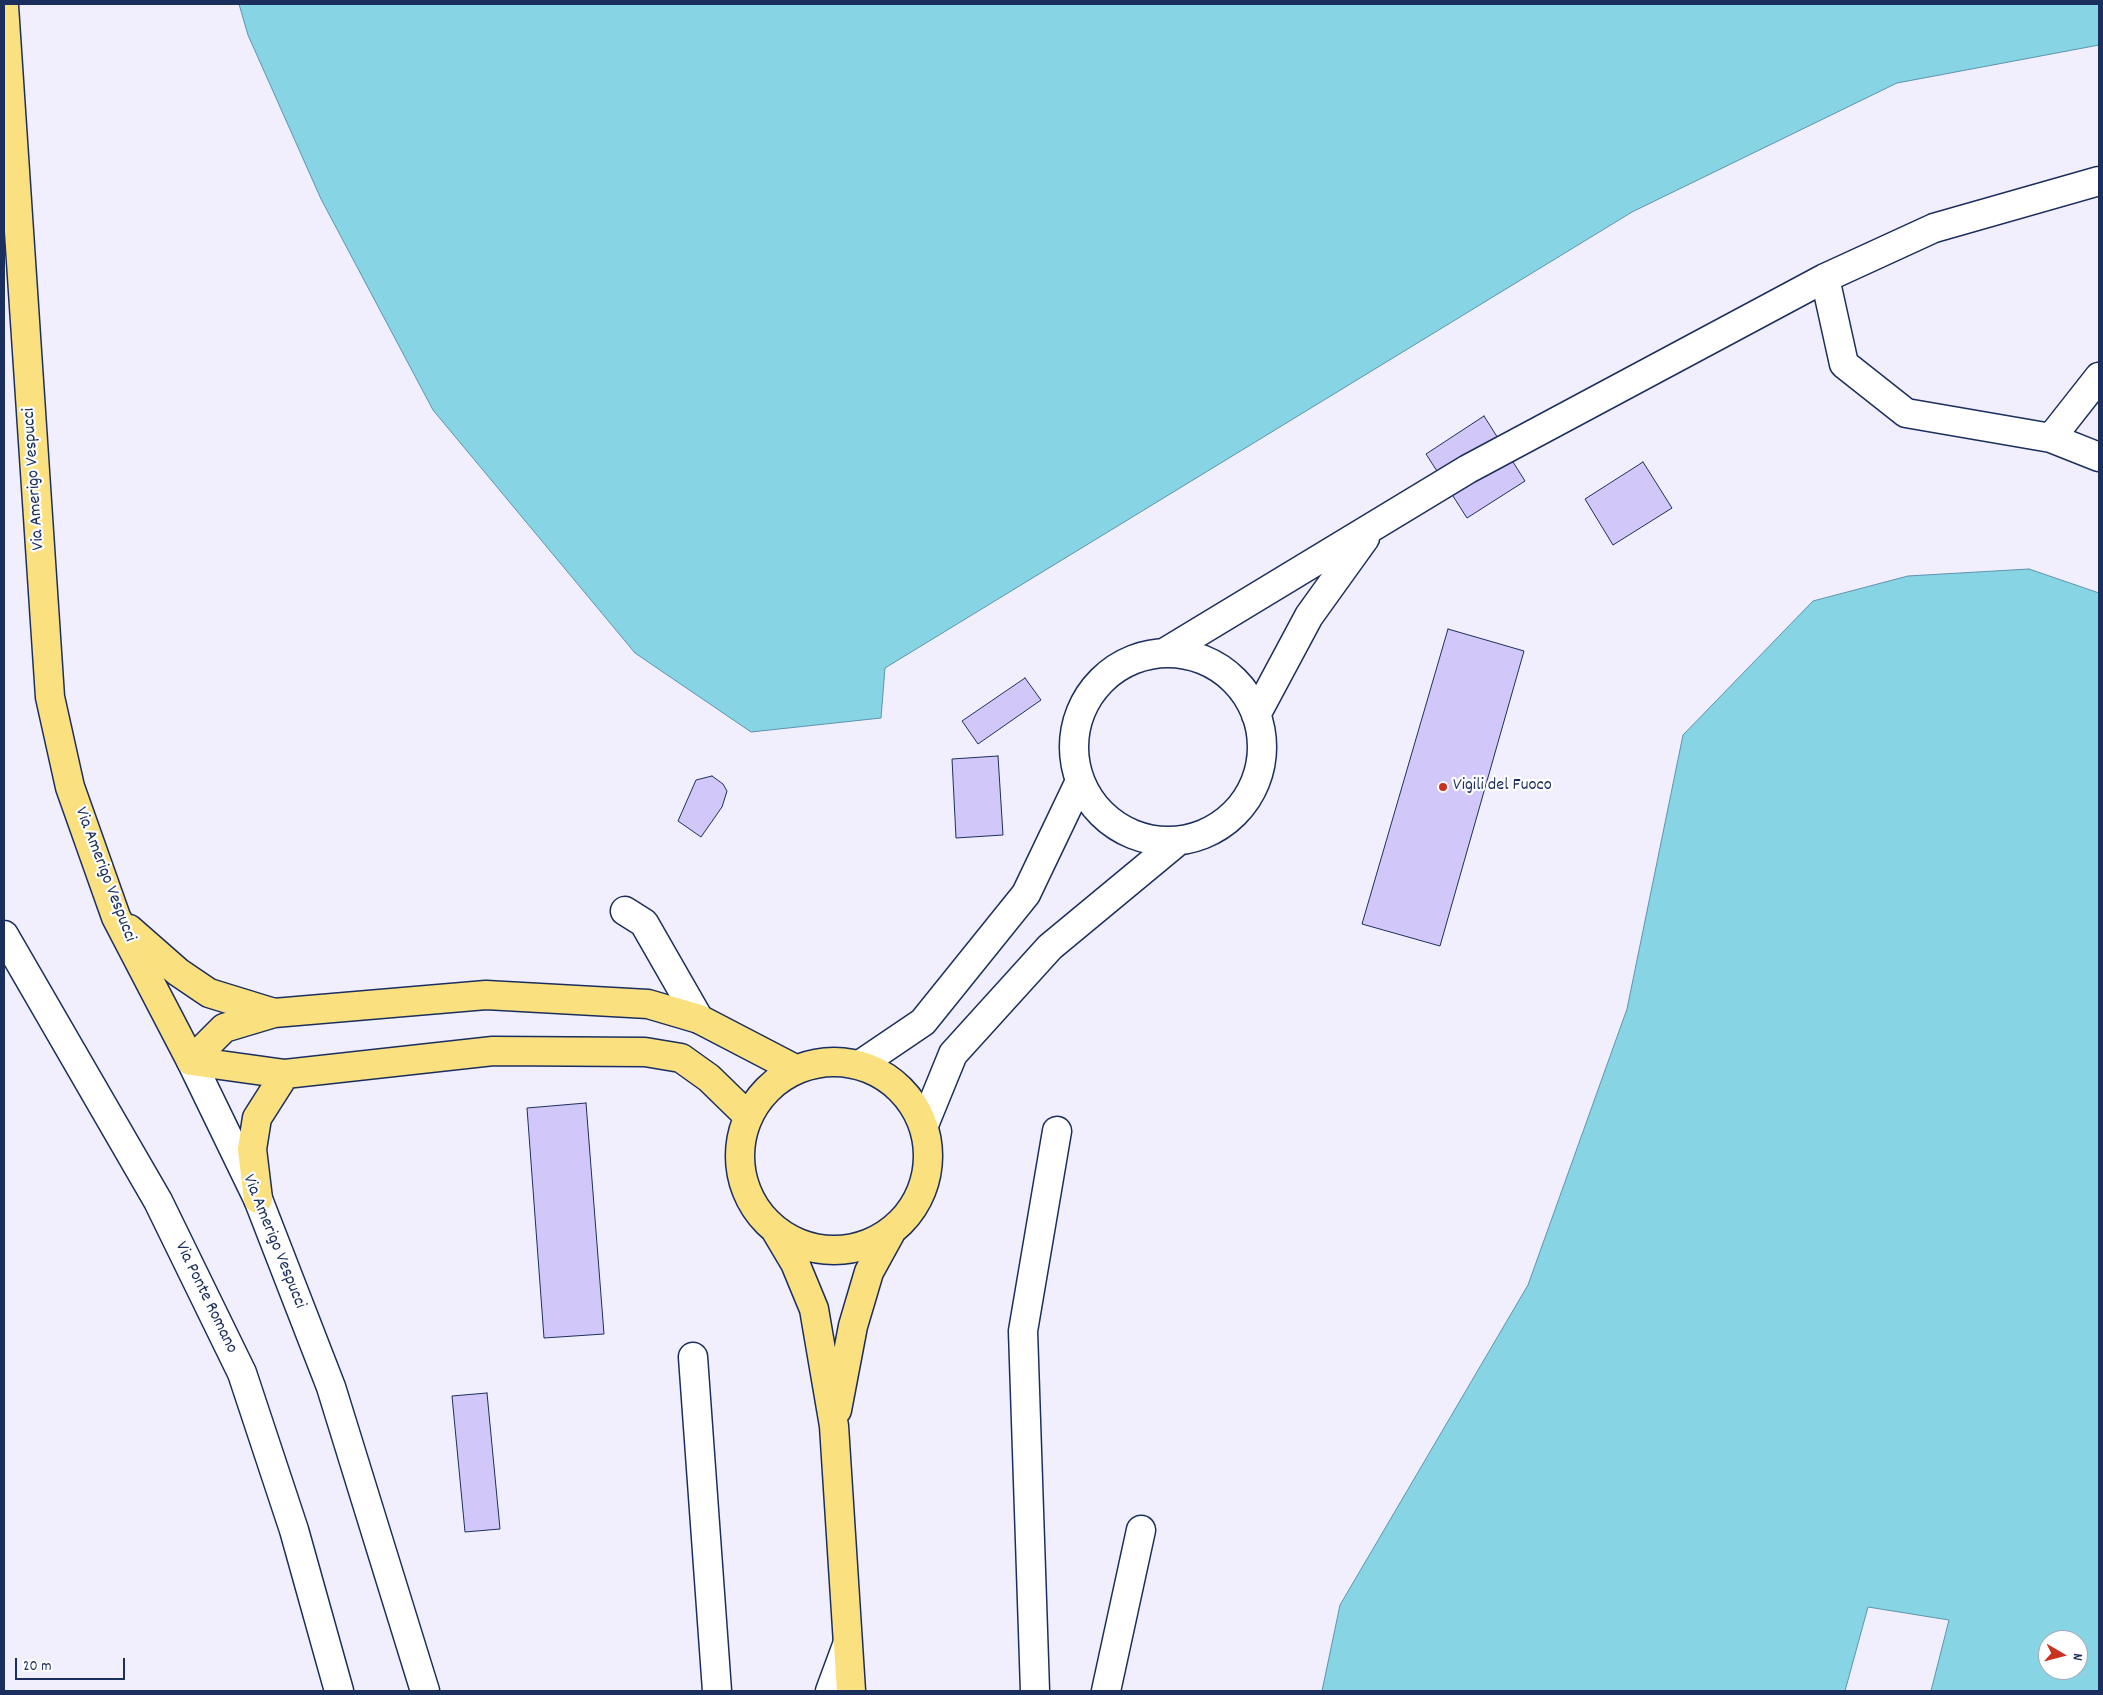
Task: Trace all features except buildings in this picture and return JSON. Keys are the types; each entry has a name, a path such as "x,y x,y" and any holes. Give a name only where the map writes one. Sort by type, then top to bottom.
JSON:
{"main road":[{"name":"Via Amerigo Vespucci","path":"4,6 50,698 70,787 116,917 191,1061"},
{"path":"116,917 178,972 209,993 274,1013"},
{"path":"191,1061 224,1028 274,1013 486,995 648,1004 699,1019 795,1069"},
{"path":"191,1061 286,1074 493,1051 645,1052 681,1058 710,1078 748,1116"},
{"path":"776,1231 794,1241 813,1248 833,1250 854,1248 873,1242 891,1232 905,1218 916,1202 924,1183 928,1164 928,1144 924,1125 914,1104 899,1087 881,1074 861,1064 839,1061 816,1062 795,1069 776,1081 760,1097 748,1116 742,1136 739,1157 742,1178 750,1198 757,1210 776,1231 795,1263 814,1310 834,1426 851,1691"},
{"path":"258,1199 252,1149 257,1118 286,1074"},
{"path":"834,1426 853,1326 869,1272 891,1232"}],"street":[{"path":"1164,653 1372,529 1468,469 1825,278 1934,228 2099,181"},
{"path":"1825,278 1844,364 1906,413 2051,438 2099,457"},
{"path":"2051,438 2099,377"},
{"path":"1256,715 1309,616 1372,529"},
{"path":"1164,653 1183,654 1202,659 1220,668 1235,681 1247,697 1256,715 1261,736 1261,757 1256,777 1247,797 1234,813 1218,826 1199,835 1178,840 1158,840 1138,836 1119,828 1103,815 1090,800 1080,781 1074,760 1074,737 1079,715 1089,696 1103,678 1121,665 1142,656 1164,653"},
{"path":"861,1064 923,1022 1026,894 1080,781"},
{"path":"924,1125 953,1054 1050,947 1178,840"},
{"path":"625,911 644,923 699,1019"},
{"name":"Via Ponte Romano","path":"4,935 158,1201 242,1373 294,1530 339,1691"},
{"name":"Via Amerigo Vespucci","path":"191,1061 258,1199 331,1387 425,1691"},
{"path":"1035,1691 1023,1331 1057,1132"},
{"path":"693,1357 717,1691"},
{"path":"1106,1691 1141,1530"},
{"path":"830,1691 848,1645"}],"water":[{"path":"239,4 2099,4 2099,45 1897,83 1632,212 885,668 881,718 751,732 635,653 433,410 321,199 248,35"},
{"path":"2029,569 2099,593 2099,1691 1931,1691 1949,1620 1868,1607 1845,1691 1322,1691 1340,1605 1528,1285 1627,1009 1683,735 1813,601 1908,576"}],"place":[{"name":"Vigili del Fuoco","path":"1443,787"}]}
